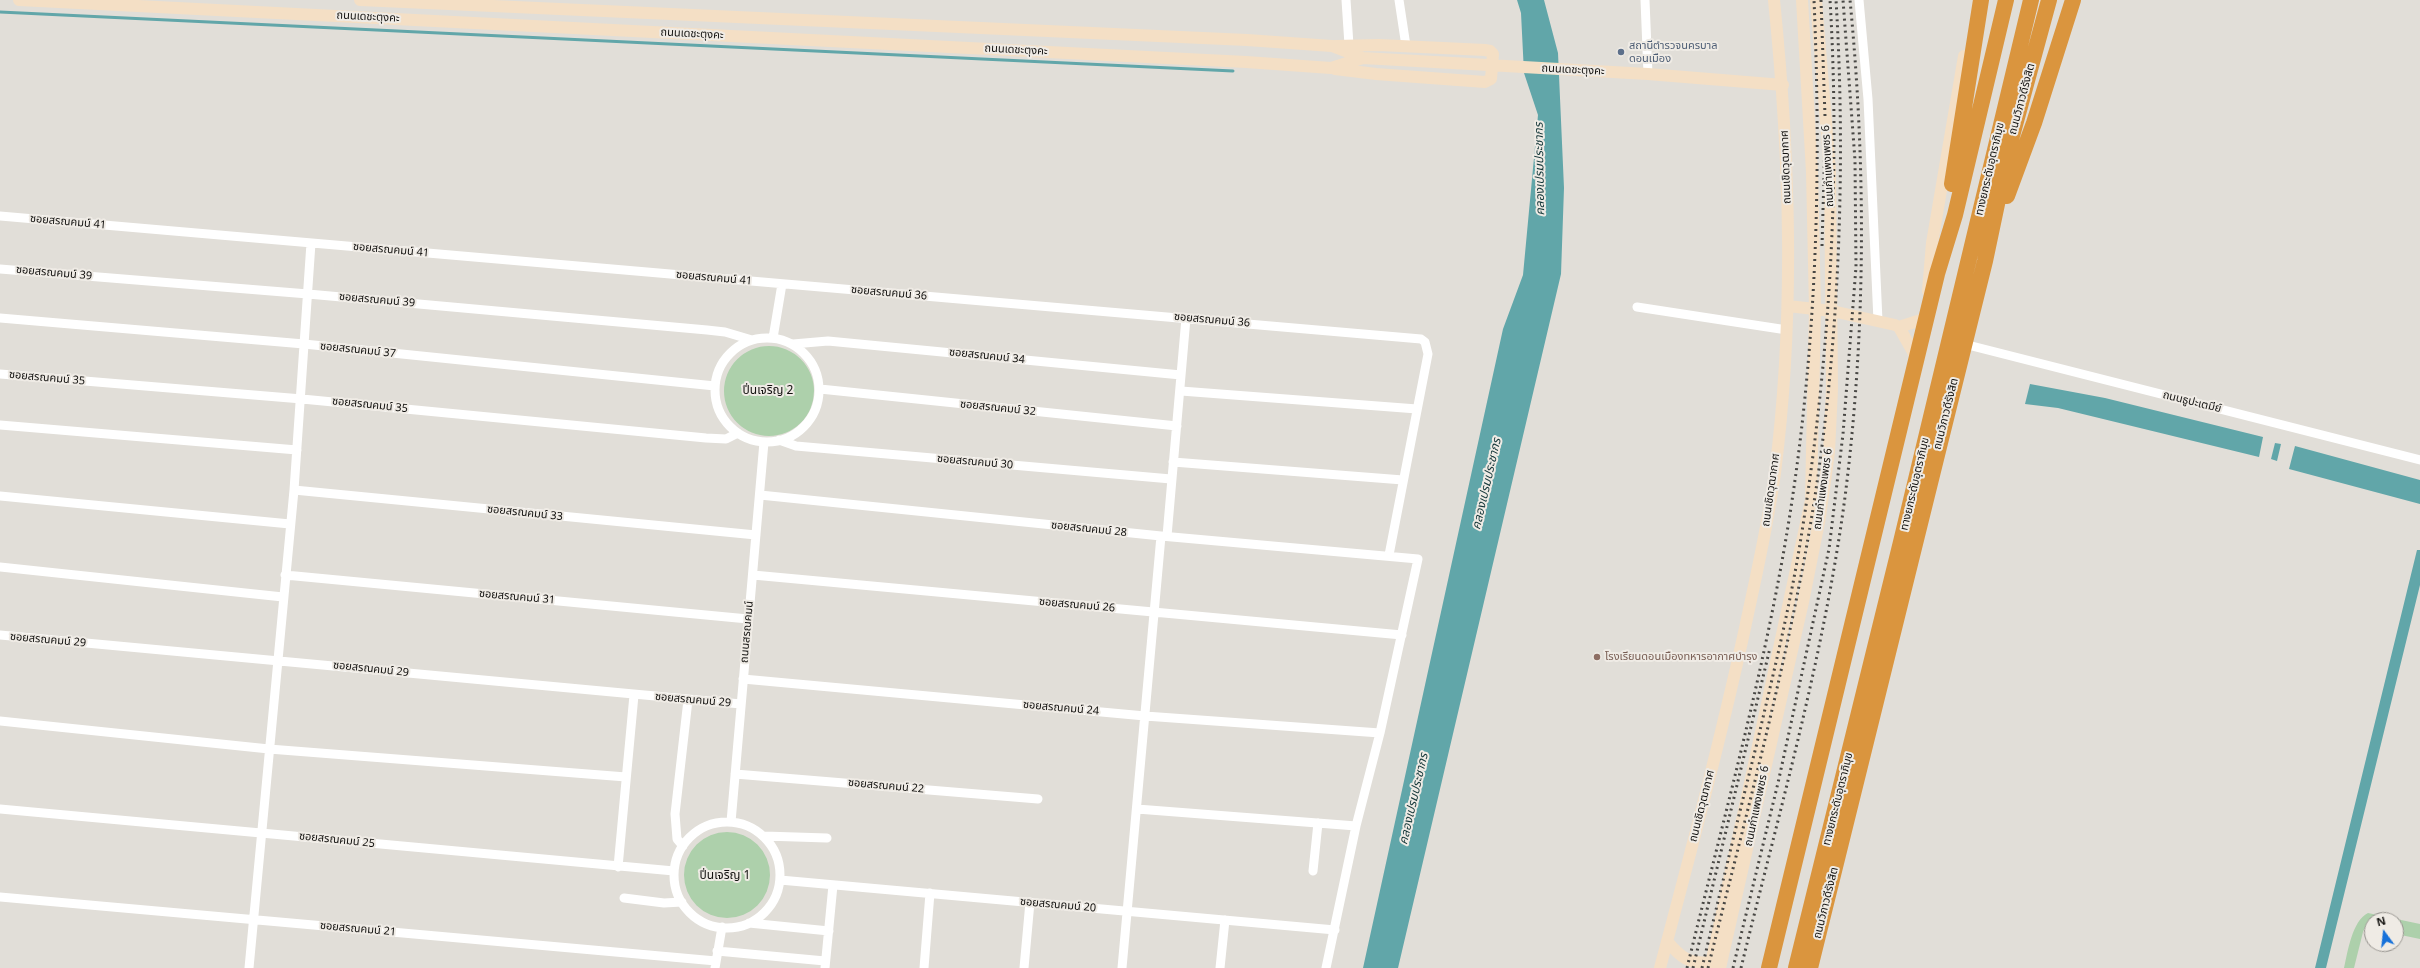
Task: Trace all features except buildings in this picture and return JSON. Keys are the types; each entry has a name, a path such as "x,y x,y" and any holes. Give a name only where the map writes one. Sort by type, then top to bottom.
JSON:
{"highway":[{"path":"1769,968 1937,274 1982,0"},
{"path":"1937,274 1955,215 2006,0"},
{"name":"ทางยกระดับอุตราภิมุข","path":"1780,968 1884,539 2011,0"},
{"name":"ทางยกระดับอุตราภิมุข","path":"1796,968 1902,542 2031,0"},
{"name":"ถนนวิภาวดีรังสิต","path":"1810,968 1985,261 2009,147 2049,0"},
{"path":"1985,261 2034,124 2073,0"}],"street":[{"name":"ถนนเดชะตุงคะ","path":"19,0 256,6 692,34 1246,62 1331,68 1363,58"},
{"name":"ถนนเดชะตุงคะ","path":"360,0 1247,40 1332,46 1363,58 1648,74 1783,86"},
{"path":"1346,0 1349,45"},
{"path":"1399,0 1406,46"},
{"path":"1646,0 1648,74"},
{"name":"ถนนเชิดวุฒากาศ","path":"1660,968 1727,710 1768,522 1777,455 1788,306 1788,173 1783,86 1774,0"},
{"name":"ถนนกำแพงเพชร 6","path":"1714,966 1811,500 1815,309 1811,156 1802,0"},
{"name":"ถนนกำแพงเพชร 6","path":"1714,966 1820,517 1828,452 1832,311 1830,171 1816,0"},
{"path":"1859,0 1868,99 1880,321"},
{"path":"1788,306 1832,311 1897,326 1928,313 1928,287 1932,243 1975,0"},
{"path":"692,16 692,34"},
{"path":"1331,68 1376,74 1485,82 1491,79 1493,54 1490,51 1406,46 1332,46"},
{"name":"ซอยสรณคมน์ 41","path":"0,216 782,284"},
{"path":"249,968 260,832 302,398 311,243"},
{"name":"ซอยสรณคมน์ 39","path":"0,269 308,294 707,330 725,332 752,340"},
{"path":"773,338 782,284"},
{"name":"ซอยสรณคมน์ 36","path":"782,284 1420,339 1425,342 1428,354 1389,555"},
{"path":"1637,307 1787,330"},
{"name":"ซอยสรณคมน์ 37","path":"0,318 304,344 715,386"},
{"path":"1122,968 1155,612 1181,391 1186,318"},
{"path":"1897,326 1917,359"},
{"path":"773,338 793,344 804,352 812,363 820,389 817,406 809,422 796,433 780,440 764,442 751,439 738,433 728,424 720,413 716,400 715,386 719,371 726,358 738,347 752,340 773,338"},
{"name":"ซอยสรณคมน์ 34","path":"793,344 828,341 1181,375"},
{"name":"ถนนธูปะเตมีย์","path":"1964,344 2420,460"},
{"name":"ซอยสรณคมน์ 35","path":"0,374 302,398 706,438 726,439 738,433"},
{"name":"ซอยสรณคมน์ 32","path":"820,389 1177,426"},
{"path":"1181,391 1417,409"},
{"path":"0,425 297,450"},
{"name":"ซอยสรณคมน์ 30","path":"780,440 796,446 1171,479"},
{"name":"ถนนสรณคมน์","path":"731,822 764,442"},
{"path":"1173,462 1403,480"},
{"name":"ซอยสรณคมน์ 33","path":"294,490 756,535"},
{"name":"ซอยสรณคมน์ 28","path":"760,495 1164,536 1389,555 1418,559 1402,635"},
{"path":"0,496 290,524"},
{"path":"0,567 283,597"},
{"name":"ซอยสรณคมน์ 31","path":"285,575 748,620"},
{"name":"ซอยสรณคมน์ 26","path":"752,576 1402,635"},
{"name":"ซอยสรณคมน์ 29","path":"0,635 741,704"},
{"path":"1326,968 1356,826 1380,733 1402,635"},
{"name":"ซอยสรณคมน์ 24","path":"743,679 1145,716 1380,733"},
{"path":"618,867 634,695"},
{"path":"683,846 677,839 675,814 688,700"},
{"path":"0,722 269,749 626,777"},
{"name":"ซอยสรณคมน์ 22","path":"735,774 1038,799"},
{"name":"ซอยสรณคมน์ 25","path":"0,809 674,871"},
{"path":"1137,809 1356,826"},
{"path":"731,822 748,826 764,836 774,848 780,864 780,880 775,898 764,913 749,923 736,927 722,927 702,921 692,915 682,902 675,887 674,871 677,858 683,846 692,835 703,827 716,823 731,822"},
{"path":"1313,871 1318,823"},
{"path":"764,836 827,838"},
{"name":"ซอยสรณคมน์ 20","path":"780,880 1335,930"},
{"path":"717,951 825,965 833,885"},
{"path":"924,968 930,893"},
{"name":"ซอยสรณคมน์ 21","path":"0,896 715,964"},
{"path":"624,898 664,903 682,902"},
{"path":"1024,968 1030,902"},
{"path":"1220,968 1225,920"},
{"path":"749,923 829,931"},
{"path":"715,964 722,927"},
{"path":"1667,941 1686,960 1714,966"}],"green space":[{"path":"769,346 786,350 801,359 810,374 814,391 810,408 801,423 786,432 769,436 752,432 737,423 728,408 724,391 728,374 737,359 752,350"},
{"path":"727,832 743,835 751,839 763,851 767,859 770,875 767,891 763,899 751,911 743,915 727,918 711,915 703,911 691,899 687,891 684,875 687,859 691,851 703,839 711,835"},
{"path":"2364,916 2364,930 2354,968 2344,968 2354,929"},
{"path":"2404,921 2420,924 2420,939 2404,936"}],"water":[{"name":"คลองเปรมประชากร","path":"1517,0 1544,0 1558,53 1564,188 1561,274 1398,968 1363,968 1503,329 1523,275 1538,115 1524,73 1521,13"},
{"path":"2030,384 2105,398 2263,437 2259,457 2058,408 2025,404"},
{"path":"2275,443 2281,444 2277,461 2271,459"},
{"path":"2295,446 2420,480 2420,504 2289,469"},
{"path":"2417,550 2420,550 2420,585 2326,968 2315,968"}],"waterway":[{"path":"0,12 1233,71"}],"railway":[{"path":"1687,968 1739,760 1763,655 1784,550 1795,481 1810,345 1814,276 1817,139 1814,0"},
{"path":"1821,0 1825,116"},
{"path":"1702,968 1785,623 1795,574 1809,482 1825,345 1830,276 1834,138 1830,0"},
{"path":"1708,968 1760,762 1784,659 1805,555 1816,488 1832,349 1840,208 1839,68 1836,0"},
{"path":"1733,968 1778,783 1829,549 1843,434 1856,267 1855,160 1843,0"},
{"path":"1741,968 1813,675 1836,556 1852,435 1860,311 1861,186 1859,124 1850,0"},
{"path":"1822,246 1825,140"},
{"path":"1693,968 1770,648"}],"place":[{"name":"สถานีตำรวจนครบาล ดอนเมือง","path":"1621,52"},
{"name":"โรงเรียนดอนเมืองทหารอากาศบำรุง","path":"1597,657"}],"district":[{"name":"ปิ่นเจริญ 2","path":"768,391"},
{"name":"ปิ่นเจริญ 1","path":"725,876"}]}
